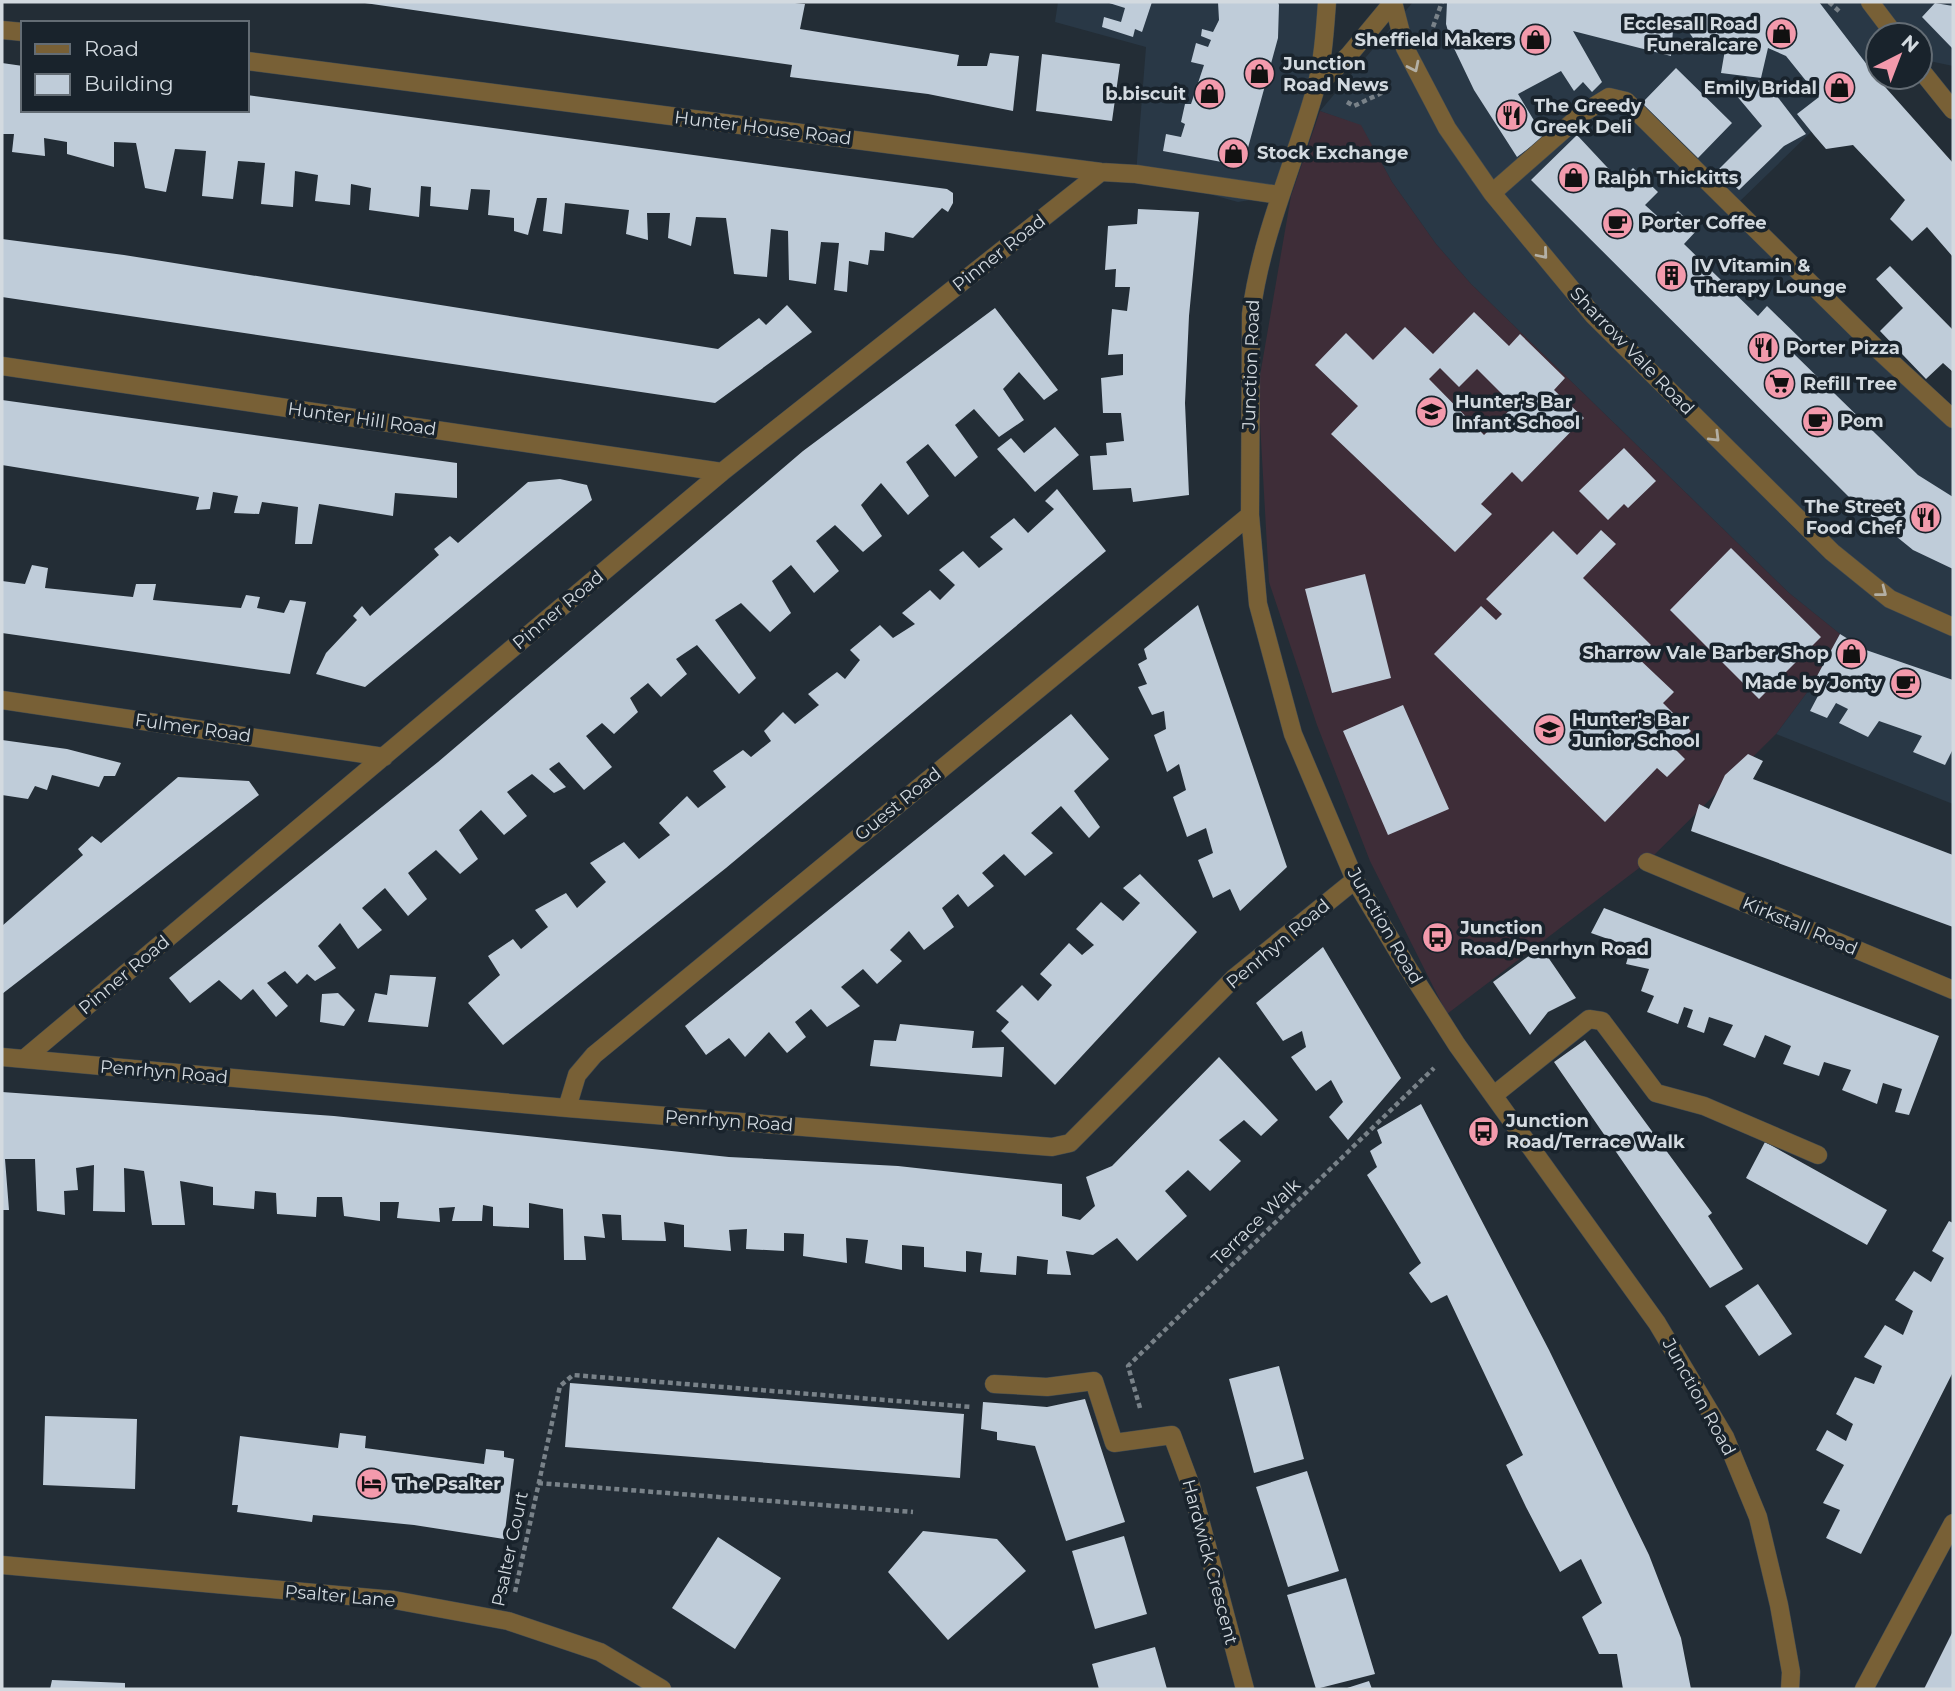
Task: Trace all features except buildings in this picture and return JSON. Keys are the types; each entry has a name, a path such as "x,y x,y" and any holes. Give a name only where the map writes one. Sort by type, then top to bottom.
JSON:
{"street":[{"name":"Junction Road","path":"1327,2 1317,86 1279,195 1254,288 1251,314 1250,515 1258,604 1293,734 1355,880 1457,1045 1657,1323 1725,1437 1758,1517 1779,1605 1791,1672 1790,1689"},
{"name":"Junction Road","path":"1317,86 1349,55 1393,2"},
{"name":"Sharrow Vale Road","path":"1393,2 1405,48 1447,128 1492,193 1593,315 1832,552 1890,599 1953,627"},
{"path":"1870,2 1884,21"},
{"path":"2,30 21,33"},
{"name":"Hunter House Road","path":"248,61 1101,172 1136,174 1279,195"},
{"path":"1934,86 1953,110"},
{"path":"1492,193 1583,113 1609,97 1626,101 1875,347 1953,419"},
{"name":"Pinner Road","path":"24,1059 722,472 1101,172"},
{"name":"Hunter Hill Road","path":"2,366 722,472"},
{"name":"Guest Road","path":"567,1108 577,1075 594,1055 1250,515"},
{"name":"Fulmer Road","path":"2,700 384,757"},
{"name":"Kirkstall Road","path":"1647,862 1953,990"},
{"name":"Penrhyn Road","path":"2,1057 567,1108 1052,1147 1070,1143 1234,978 1355,880"},
{"path":"1494,1095 1589,1019 1602,1021 1656,1093 1704,1106 1818,1155"},
{"path":"994,1384 1047,1387 1094,1381 1114,1443 1149,1438"},
{"name":"Hardwick Crescent","path":"1149,1438 1172,1436 1191,1486 1245,1689"},
{"path":"1864,1689 1953,1522"},
{"name":"Psalter Lane","path":"2,1565 394,1600 508,1620 600,1652 662,1689"}],"path":[{"name":"Terrace Walk","path":"1149,1438 1128,1366 1457,1045"},
{"name":"Psalter Court","path":"508,1620 560,1385 573,1375 974,1407 977,1382 994,1384"},
{"path":"538,1483 913,1512"}],"shaded area":[{"path":"1058,2 1327,2 1317,86 1279,195 1238,202 1136,174 1146,47 1055,22"},
{"path":"1413,2 1953,2 1953,66 1934,62 1934,21 1864,21 1864,81 1739,202 1953,409 1953,804 1776,734 1811,687 1840,634 1789,593 1471,284 1436,244 1392,182 1361,126 1320,111"},
{"path":"1320,111 1361,125 1392,182 1436,244 1471,284 1789,593 1840,634 1811,687 1776,734 1647,862 1447,1014 1370,861 1317,725 1269,582 1258,387 1291,196"}],"place":[{"name":"Ecclesall Road Funeralcare","path":"1781,34"},
{"name":"Sheffield Makers","path":"1535,40"},
{"name":"Junction Road News","path":"1260,74"},
{"name":"Emily Bridal","path":"1840,88"},
{"name":"b.biscuit","path":"1209,94"},
{"name":"The Greedy Greek Deli","path":"1511,116"},
{"name":"Stock Exchange","path":"1234,153"},
{"name":"Ralph Thickitts","path":"1574,178"},
{"name":"Porter Coffee","path":"1618,223"},
{"name":"IV Vitamin & Therapy Lounge","path":"1671,276"},
{"name":"Porter Pizza","path":"1763,348"},
{"name":"Refill Tree","path":"1780,384"},
{"name":"Hunter's Bar Infant School","path":"1432,412"},
{"name":"Pom","path":"1817,421"},
{"name":"The Street Food Chef","path":"1925,517"},
{"name":"Sharrow Vale Barber Shop","path":"1852,653"},
{"name":"Made by Jonty","path":"1905,683"},
{"name":"Hunter's Bar Junior School","path":"1549,730"},
{"name":"Junction Road/Penrhyn Road","path":"1437,938"},
{"name":"Junction Road/Terrace Walk","path":"1483,1131"},
{"name":"The Psalter","path":"372,1484"}]}
